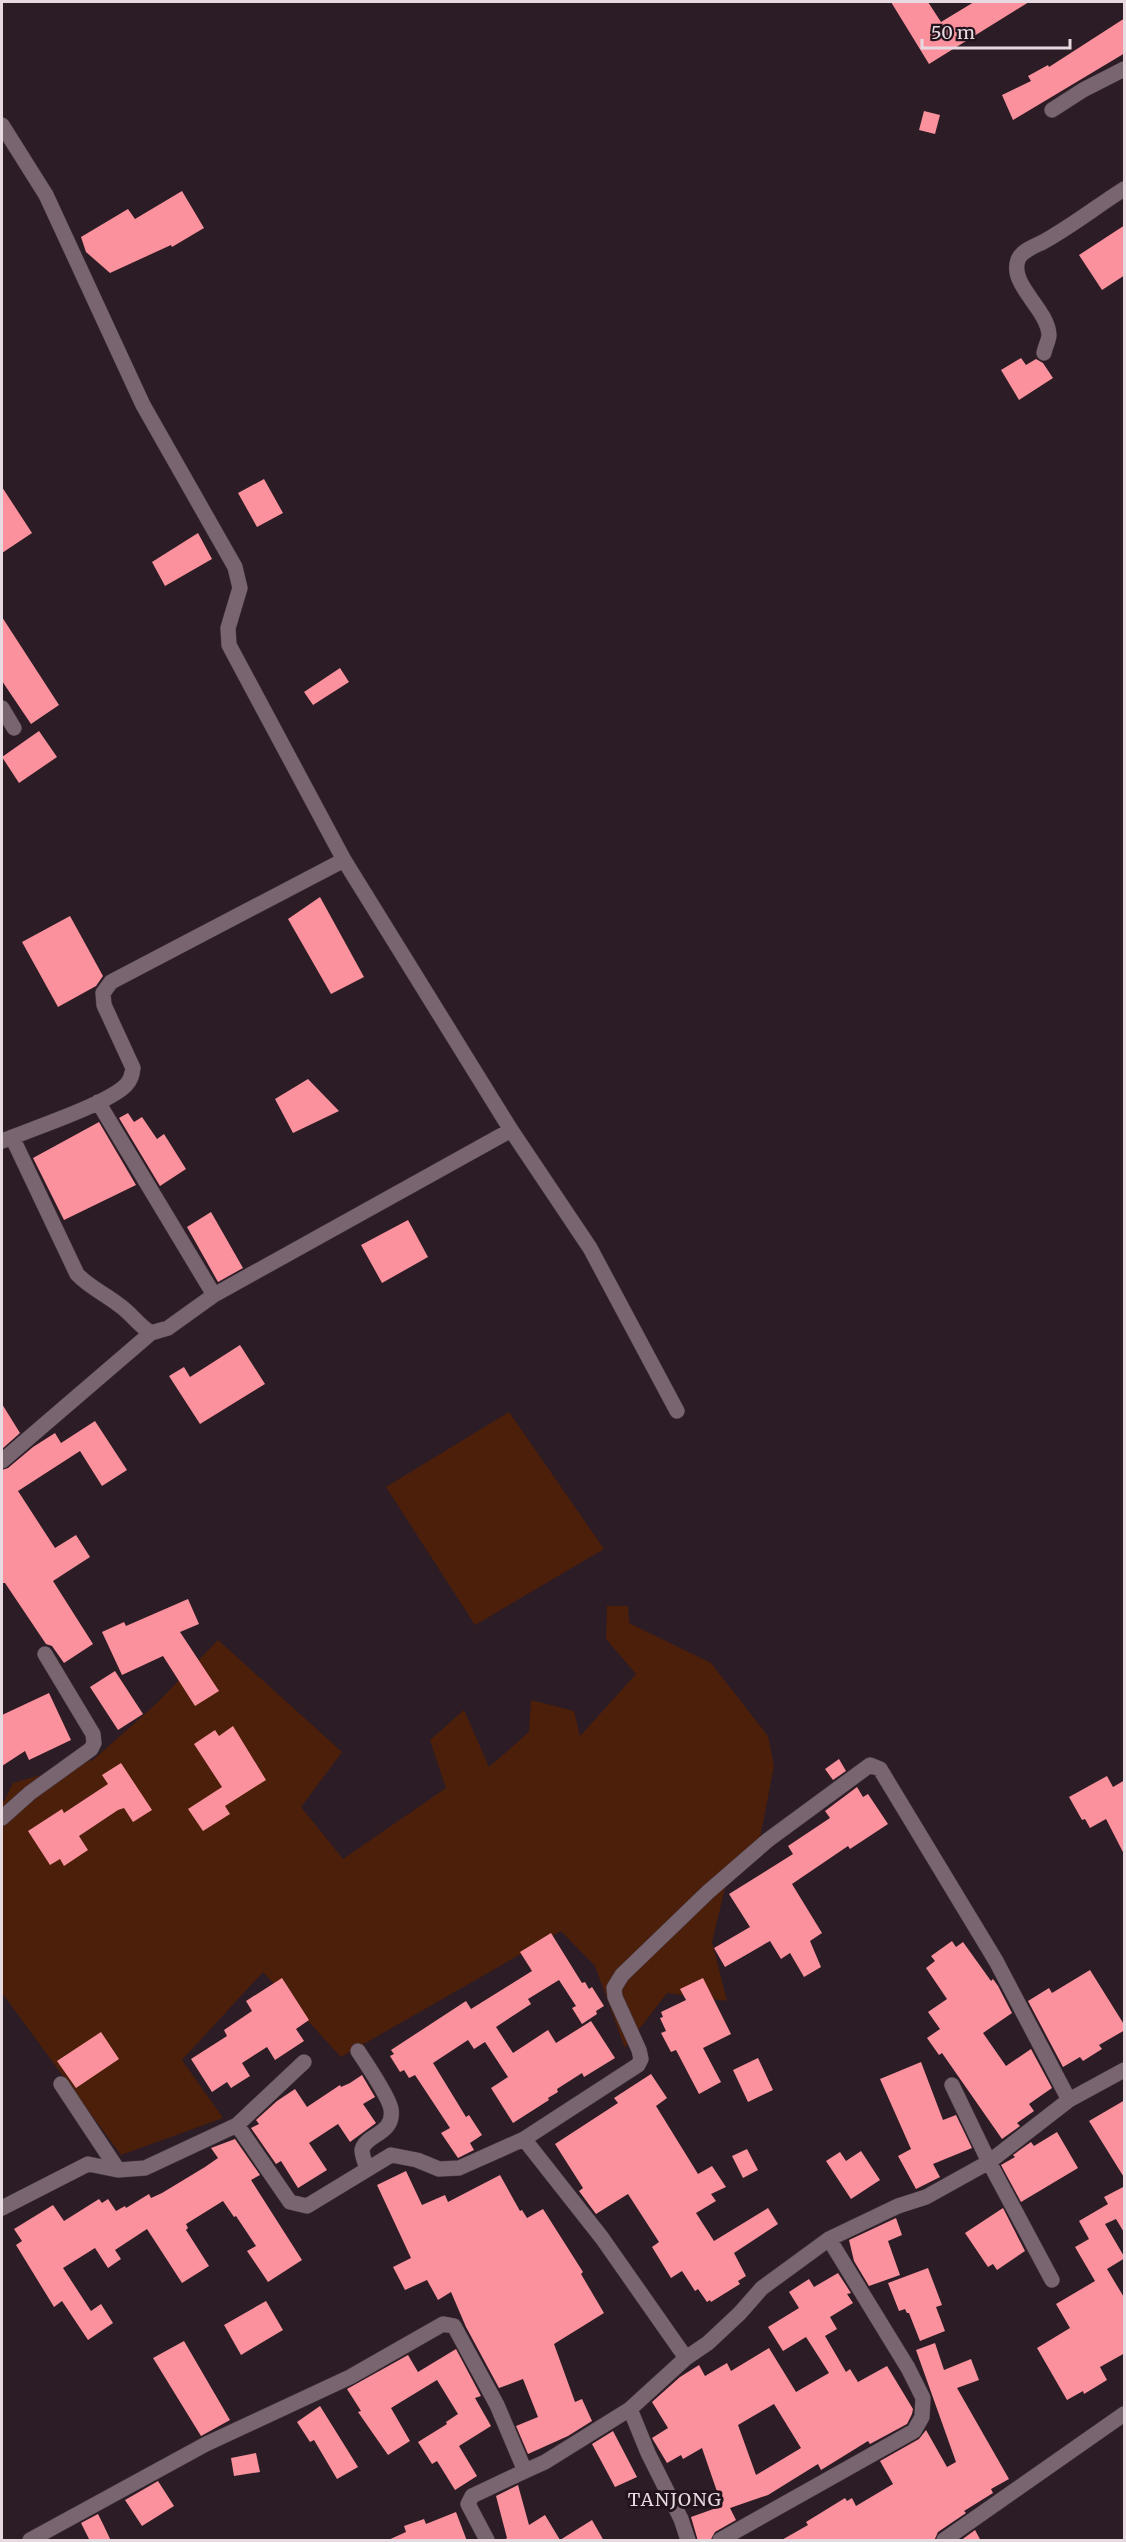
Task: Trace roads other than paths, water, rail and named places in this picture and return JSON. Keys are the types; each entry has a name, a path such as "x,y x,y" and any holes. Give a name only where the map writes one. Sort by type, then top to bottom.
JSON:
{"street":[{"path":"1052,110 1083,90 1125,69"},
{"path":"2,125 46,195 143,405 235,567 240,588 228,628 229,645 344,860 512,1130 590,1248 677,1411"},
{"path":"1044,353 1049,335 1046,324 1019,279 1018,258 1125,189"},
{"path":"2,708 14,728"},
{"path":"151,1333 122,1307 86,1284 77,1274 7,1139 98,1102 124,1087 131,1079 133,1068 104,1005 103,993 111,982 344,860"},
{"path":"98,1102 214,1295"},
{"path":"2,1461 151,1333 168,1328 214,1295 512,1130"},
{"path":"2,1818 30,1793 91,1749 94,1743 93,1734 45,1654"},
{"path":"237,2125 278,2187 290,2202 299,2206 307,2206 391,2155 417,2160 439,2169 459,2168 524,2139 638,2065 641,2059 639,2050 615,1997 614,1988 622,1975 708,1892 768,1840 870,1766 880,1769 996,1961 1069,2100"},
{"path":"358,2050 391,2108 390,2121 386,2128 364,2145 362,2151 367,2168"},
{"path":"2,2208 88,2164 118,2170 152,2165 237,2125 304,2062"},
{"path":"487,2541 468,2504 472,2496 545,2462 630,2409 686,2358 708,2343 740,2313 762,2288 829,2239 898,2206 926,2197 989,2162 1069,2100 1125,2070"},
{"path":"61,2084 118,2170"},
{"path":"952,2085 989,2162 1052,2280"},
{"path":"524,2139 602,2238 686,2358"},
{"path":"720,2541 914,2431 922,2417 923,2398 908,2368 829,2239"},
{"path":"30,2541 206,2444 350,2378 442,2324 454,2326 497,2404 525,2471"},
{"path":"630,2409 648,2453 681,2519 688,2541"},
{"path":"944,2541 1125,2414"}],"district":[{"name":"TANJONG","path":"675,2500"}]}
